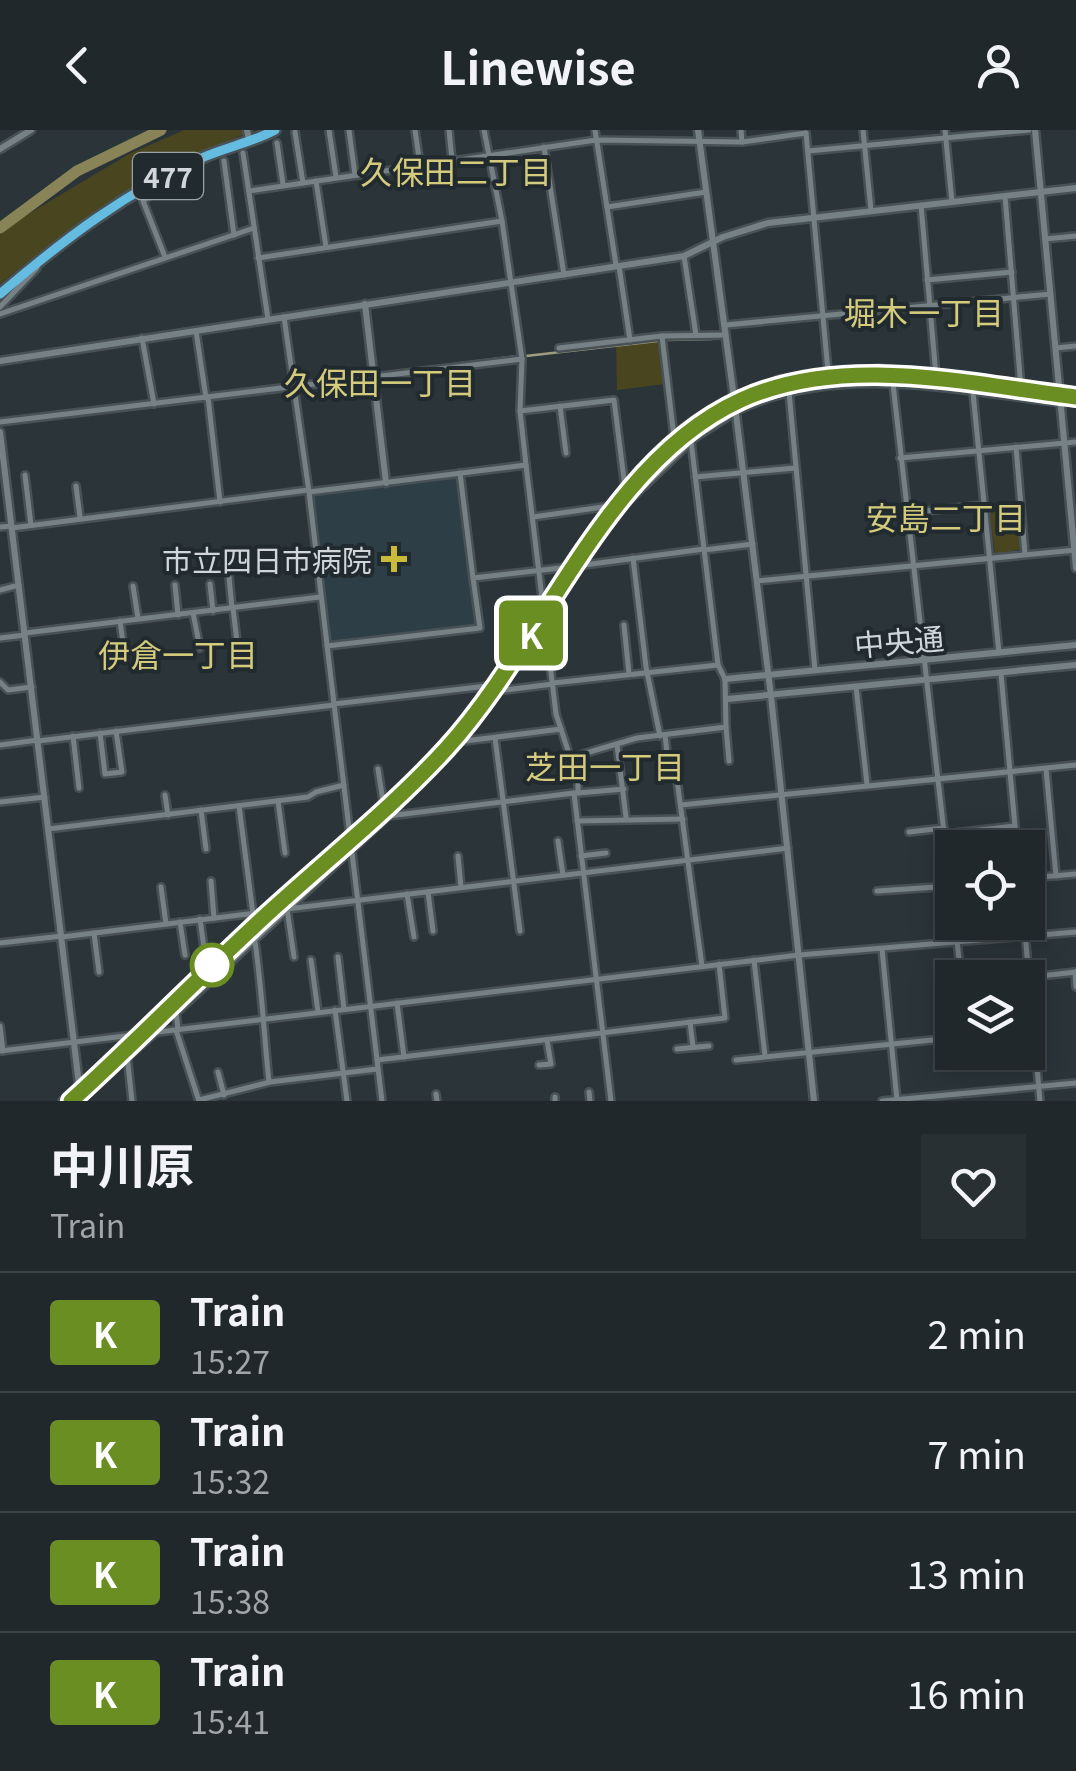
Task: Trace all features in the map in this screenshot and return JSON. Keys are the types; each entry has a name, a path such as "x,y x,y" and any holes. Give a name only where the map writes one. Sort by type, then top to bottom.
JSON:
{"highway":[{"name":"477","path":"0,294 67,236 131,195 248,135 276,130"}],"street":[{"path":"0,149 32,130"},
{"path":"329,130 336,178"},
{"path":"349,130 355,175"},
{"path":"415,130 420,165"},
{"path":"449,130 452,160"},
{"path":"484,130 522,359 520,411 553,684 560,729 578,781 577,821 611,1101"},
{"path":"595,130 630,340"},
{"path":"698,130 716,242 753,544 814,1101"},
{"path":"741,130 742,142"},
{"path":"863,130 871,210"},
{"path":"808,151 945,134 1032,130 1076,568"},
{"path":"295,132 303,183"},
{"path":"248,191 596,140 742,142 806,132 828,371"},
{"path":"945,134 952,202"},
{"path":"277,143 284,186"},
{"path":"544,147 564,275"},
{"path":"243,153 268,319"},
{"path":"224,161 234,235"},
{"path":"166,258 143,201 178,176 182,168"},
{"path":"316,181 326,249"},
{"path":"0,361 684,256 768,223 1076,188"},
{"path":"607,207 706,192"},
{"path":"1005,196 1022,388"},
{"path":"921,205 936,377"},
{"path":"258,258 502,221"},
{"path":"0,314 254,228"},
{"path":"0,307 67,236"},
{"path":"1045,239 1076,236"},
{"path":"684,256 696,335"},
{"path":"927,280 1012,272"},
{"path":"726,325 1051,294"},
{"path":"365,304 386,483"},
{"path":"284,316 382,1101"},
{"path":"196,329 220,502"},
{"path":"560,348 727,334"},
{"path":"142,338 154,404"},
{"path":"662,339 674,437"},
{"path":"1056,348 1076,346"},
{"path":"0,422 522,359"},
{"path":"0,943 200,919 260,916 441,747 490,686 625,487 674,437 734,398 779,379 879,368 1060,391"},
{"path":"520,411 614,400 627,502 690,441 736,412 789,392 828,384 892,384 1060,403"},
{"path":"892,384 944,830"},
{"path":"789,392 815,670"},
{"path":"973,393 998,653"},
{"path":"560,406 566,454"},
{"path":"0,432 80,1100"},
{"path":"690,441 718,665 726,679 728,699 724,712 729,761"},
{"path":"900,458 1076,442"},
{"path":"1016,447 1026,555"},
{"path":"0,528 526,465"},
{"path":"695,477 796,468"},
{"path":"327,646 480,628 460,473"},
{"path":"26,474 32,526"},
{"path":"76,486 80,519"},
{"path":"906,513 984,504"},
{"path":"533,517 610,506"},
{"path":"473,578 753,544"},
{"path":"757,581 1075,550"},
{"path":"226,556 239,659"},
{"path":"633,558 647,672 669,770 678,780 702,966"},
{"path":"210,584 213,610"},
{"path":"0,590 20,585"},
{"path":"175,585 178,615"},
{"path":"134,586 138,619"},
{"path":"0,638 321,597"},
{"path":"193,613 200,648"},
{"path":"120,621 125,657"},
{"path":"624,625 629,674"},
{"name":"中央通","path":"726,679 1076,645"},
{"path":"0,745 490,686 505,690 718,665"},
{"name":"中央通","path":"728,699 1076,665"},
{"path":"1001,674 1015,830"},
{"path":"0,682 8,690 32,688"},
{"path":"856,687 866,784"},
{"path":"569,758 662,735 726,727"},
{"path":"465,741 560,729"},
{"path":"100,733 105,774 122,772 116,731"},
{"path":"73,736 79,788"},
{"path":"496,738 520,928 510,926"},
{"path":"617,744 626,818"},
{"path":"681,805 1076,766"},
{"path":"1046,768 1056,876"},
{"path":"378,769 384,802"},
{"path":"48,829 308,797 344,785"},
{"path":"269,1083 256,942 262,931 389,816 504,800 624,790"},
{"path":"165,795 168,815"},
{"path":"0,802 44,797"},
{"path":"278,801 284,853"},
{"path":"239,806 252,914"},
{"path":"201,810 206,849"},
{"path":"577,821 683,819"},
{"path":"958,830 1015,826"},
{"path":"909,832 935,831"},
{"path":"558,841 562,875"},
{"path":"287,909 788,848"},
{"path":"581,856 606,853"},
{"path":"458,856 461,888"},
{"path":"1045,877 1076,874"},
{"path":"211,881 214,918"},
{"path":"162,887 166,924"},
{"path":"877,891 935,887"},
{"path":"428,892 433,931"},
{"path":"407,894 414,937"},
{"path":"287,909 294,957"},
{"path":"508,912 517,910"},
{"path":"200,919 206,962"},
{"path":"180,922 186,955"},
{"path":"1045,934 1076,932"},
{"path":"94,933 100,972"},
{"path":"957,940 959,960"},
{"path":"0,1026 2,1051 718,964 986,940"},
{"path":"256,942 249,943 176,1014 177,1030 199,1100 269,1083 378,1069"},
{"path":"882,948 896,1100"},
{"path":"338,957 344,1009"},
{"path":"311,960 318,1012"},
{"path":"754,960 766,1056"},
{"path":"377,1060 725,1018 718,964"},
{"path":"1045,975 1075,972 1076,987"},
{"path":"397,1003 404,1057"},
{"path":"336,1010 347,1101"},
{"path":"690,1022 692,1048"},
{"path":"80,1100 127,1054 156,1033"},
{"path":"539,1065 550,1064 548,1040"},
{"path":"736,1060 935,1040"},
{"path":"677,1049 709,1046"},
{"path":"127,1054 132,1101"},
{"path":"1036,1070 1040,1101"},
{"path":"218,1072 224,1095"},
{"path":"882,1101 1076,1083"},
{"path":"62,1101 80,1085"},
{"path":"589,1092 590,1101"}],"shaded area":[{"path":"184,130 255,130 121,196 0,284 0,231 129,154"},
{"path":"659,339 665,384 617,390 616,344"},
{"name":"市立四日市病院","path":"454,476 458,479 473,625 333,642 329,639 312,497 315,493"},
{"path":"1019,505 1022,549 995,554 989,507"}],"waterway":[{"path":"0,228 77,171 161,130"},
{"path":"526,356 666,340 712,339"},
{"path":"383,373 518,356"},
{"path":"299,383 366,375"},
{"path":"209,394 289,384"},
{"path":"156,400 203,395"},
{"path":"54,413 151,401"}],"railway":[{"path":"71,1101 446,749 481,706 613,509 651,466 693,428 741,400 780,386 821,378 906,376 1076,397"}],"train":[{"name":"K","path":"71,1101 447,748 486,700 628,492 659,458 698,425 739,401 779,386 847,374 888,375 1076,397"}],"place":[{"name":"市立四日市病院","path":"394,559"}],"district":[{"name":"久保田二丁目","path":"456,170"},
{"name":"堀木一丁目","path":"924,311"},
{"name":"久保田一丁目","path":"380,381"},
{"name":"安島二丁目","path":"946,516"},
{"name":"伊倉一丁目","path":"178,653"},
{"name":"芝田一丁目","path":"605,765"}]}
